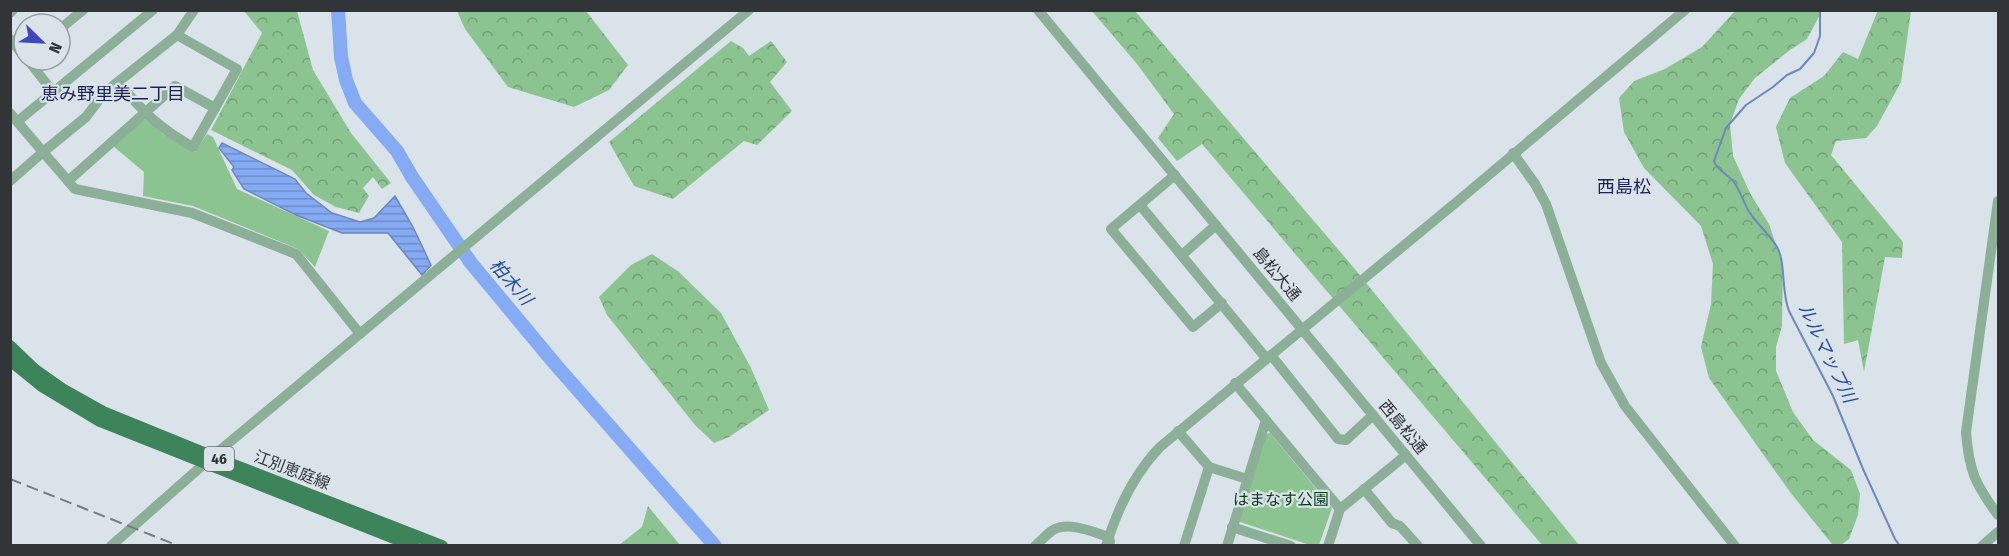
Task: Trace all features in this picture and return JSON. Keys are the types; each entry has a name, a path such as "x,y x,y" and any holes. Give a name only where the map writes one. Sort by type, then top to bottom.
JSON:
{"main road":[{"name":"江別恵庭線","path":"10,346 35,370 103,412 209,460 414,546"},
{"name":"江別恵庭線","path":"10,360 42,386 100,421 442,546"}],"street":[{"path":"153,10 53,92 14,117 75,189 192,213 296,254 360,334"},
{"path":"10,181 86,117 104,93 177,34 194,10"},
{"path":"118,544 209,460 749,10"},
{"name":"島松大通","path":"1038,10 1302,328"},
{"path":"1035,546 1061,527 1082,529 1109,543 1120,507 1133,483 1150,457 1178,431 1685,10"},
{"path":"119,82 144,112 166,132 193,147 237,69 177,34"},
{"path":"37,72 53,92"},
{"path":"68,181 175,86 215,108"},
{"path":"1513,153 1546,204 1600,363 1625,406 1735,546"},
{"path":"1175,175 1111,229 1193,327 1222,303"},
{"path":"1998,201 1966,432 1967,453 1972,475 1998,515"},
{"path":"1140,205 1338,439 1346,440 1373,416"},
{"path":"1182,255 1216,225"},
{"name":"西島松通","path":"1302,328 1481,546"},
{"path":"1235,383 1340,509"},
{"path":"1227,546 1266,420"},
{"path":"1178,431 1209,467 1247,479"},
{"path":"1328,546 1340,509 1407,454"},
{"path":"1184,546 1209,467"},
{"path":"1364,489 1392,523 1400,526 1418,546"},
{"path":"1232,526 1291,546"},
{"path":"1982,546 1998,532"}],"green space":[{"path":"1878,10 1911,11 1901,82 1877,126 1866,138 1836,141 1831,155 1903,242 1902,258 1885,257 1864,372 1858,340 1844,344 1842,242 1785,163 1776,127 1790,98 1824,76 1843,52 1858,59"},
{"path":"244,11 297,11 313,70 351,133 391,183 382,189 373,177 363,188 369,196 359,213 336,207 314,195 292,170 211,130 262,33"},
{"path":"457,11 586,11 628,65 609,90 574,107 508,87 465,29"},
{"path":"1092,11 1135,11 1354,268 1579,545 1542,545 1202,144 1177,161 1158,138 1174,114 1137,64"},
{"path":"1735,11 1822,11 1807,39 1755,78 1739,99 1730,124 1733,156 1751,195 1769,224 1783,266 1782,326 1776,347 1776,371 1793,412 1813,440 1851,470 1860,494 1858,515 1849,539 1841,545 1832,544 1790,492 1709,378 1701,347 1711,304 1713,264 1701,226 1644,168 1624,132 1619,98 1634,81 1665,69 1702,47"},
{"path":"731,41 743,48 749,56 771,41 787,62 770,82 792,111 757,145 744,141 673,199 634,186 609,142"},
{"path":"143,119 163,134 195,152 207,134 213,137 237,189 329,231 315,267 298,249 193,206 143,196 144,172 113,146"},
{"path":"652,254 679,272 721,313 751,368 769,410 729,437 714,443 695,425 607,315 599,297 631,265"},
{"name":"はまなす公園","path":"1270,433 1332,508 1319,545 1310,545 1239,520 1266,434"},
{"path":"648,506 680,545 619,545 642,527"}],"water":[{"path":"222,143 295,179 306,193 332,213 360,222 374,218 395,196 431,265 422,275 388,233 342,233 296,215 244,189 232,170 234,167 219,148"}],"waterway":[{"name":"柏木川","path":"338,10 341,57 346,80 355,103 397,151 412,177 471,263 555,364 715,546"},
{"name":"ルルマップ川","path":"1820,10 1820,36 1814,53 1800,69 1787,75 1746,105 1726,128 1714,161 1733,181 1751,215 1777,247 1782,261 1789,311 1833,396 1863,469 1900,546"}],"railway":[{"path":"10,479 179,546"}],"district":[{"name":"恵み野里美二丁目","path":"113,94"},
{"name":"西島松","path":"1624,187"}]}
